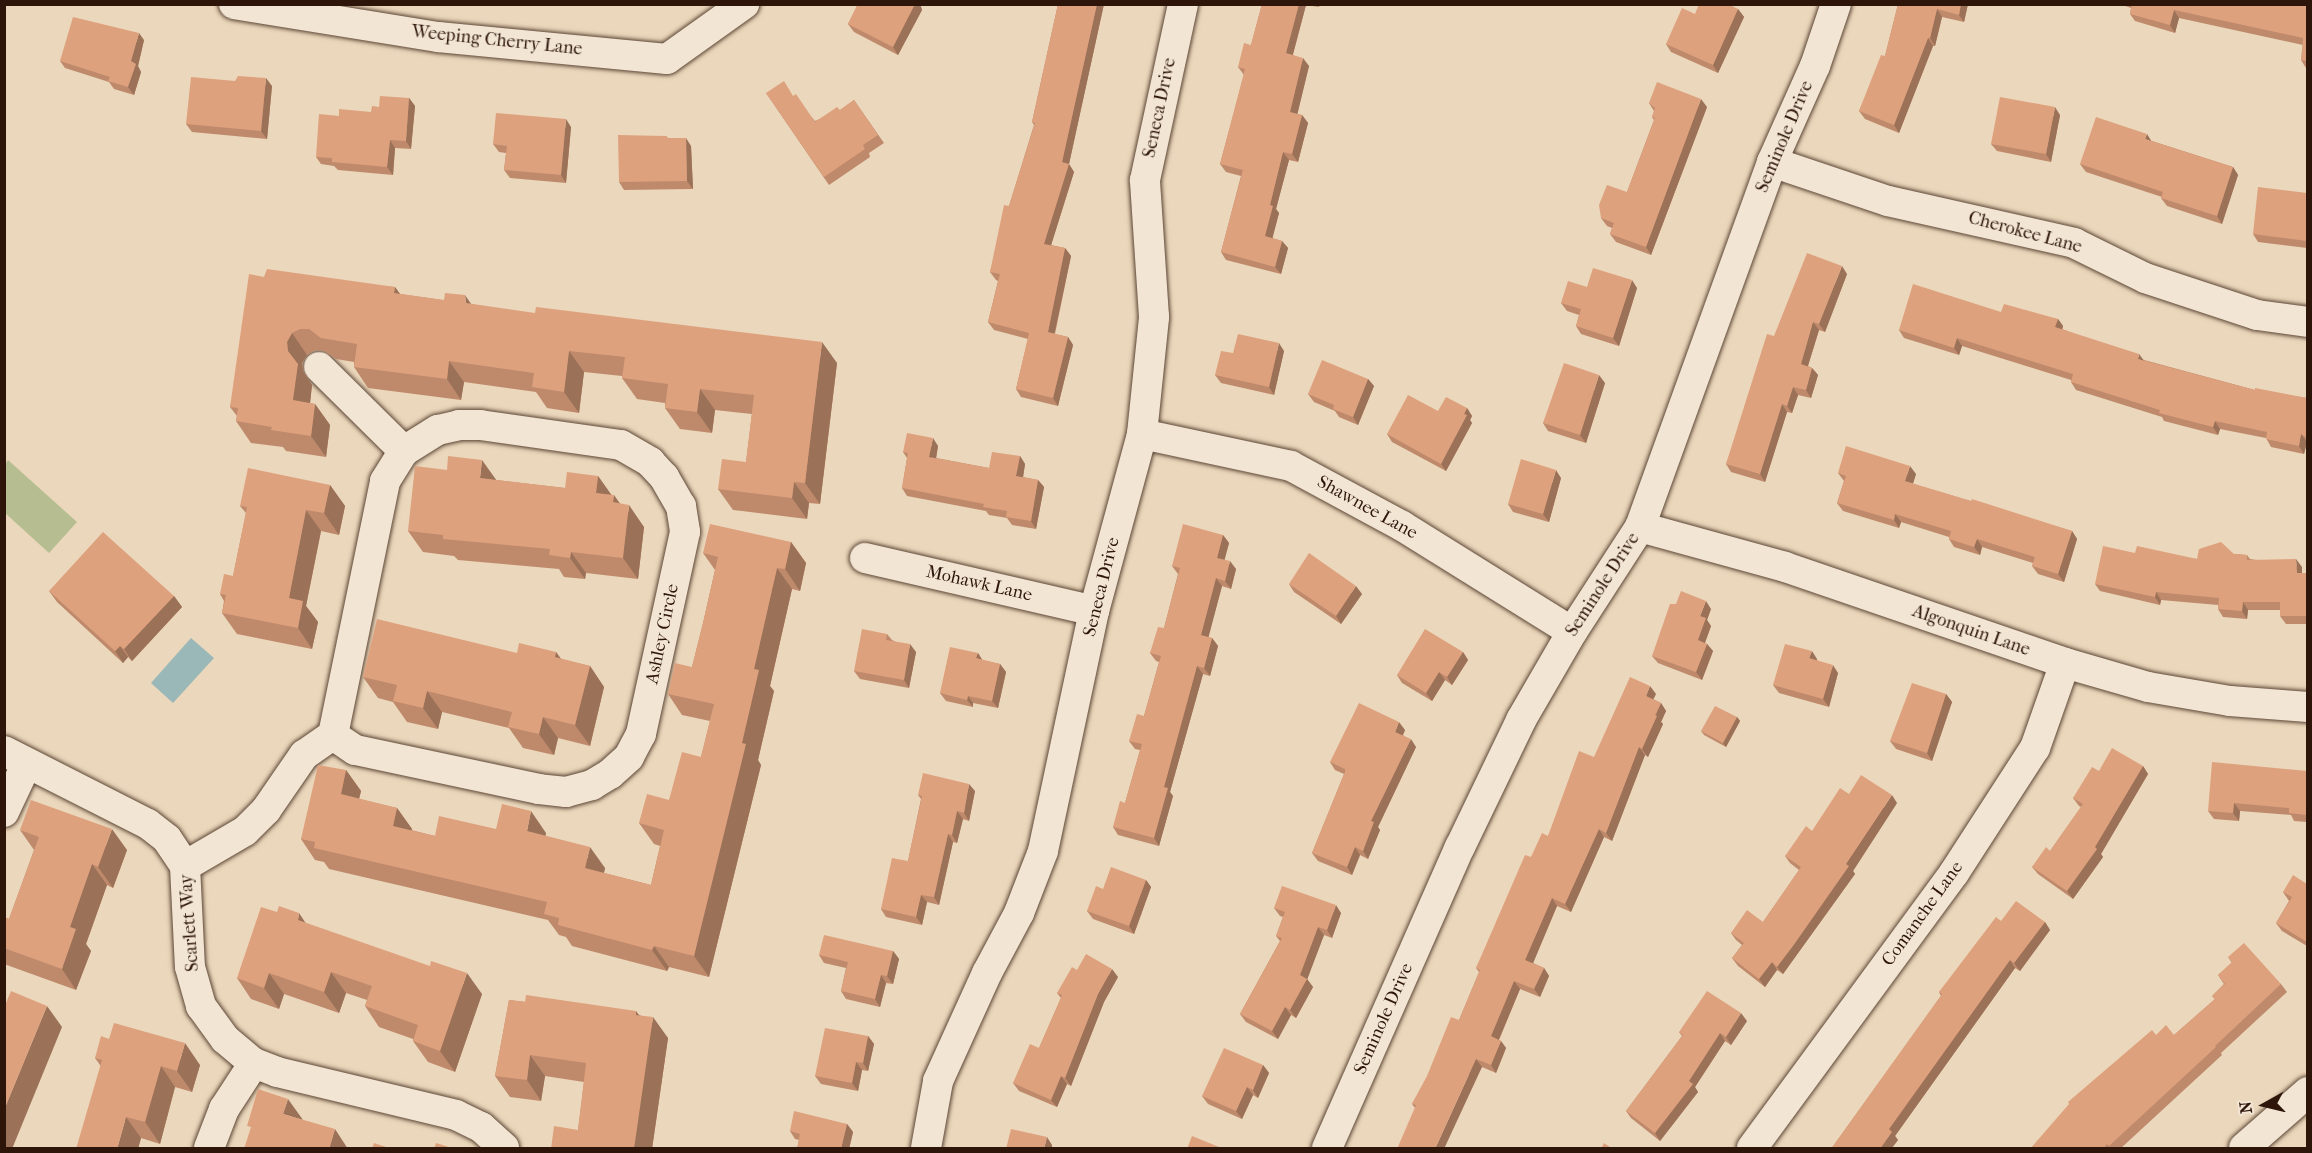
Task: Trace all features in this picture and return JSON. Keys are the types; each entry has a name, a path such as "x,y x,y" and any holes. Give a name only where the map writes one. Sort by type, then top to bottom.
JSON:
{"street":[{"name":"Weeping Cherry Lane","path":"234,4 438,37 667,59 744,4"},
{"name":"Seneca Drive","path":"926,1149 938,1081 987,973 1019,913 1043,851 1094,611 1142,434 1154,317 1145,180 1183,4"},
{"name":"Seminole Drive","path":"1327,1149 1460,847 1521,720 1572,632 1640,527 1772,162 1815,66 1836,4"},
{"name":"Cherokee Lane","path":"1772,162 1888,201 2074,243 2145,278 2257,315 2307,322"},
{"path":"319,367 404,451"},
{"name":"Ashley Circle","path":"459,425 480,425 621,445 644,458 664,477 681,506 685,532 641,734 629,757 610,774 592,785 566,792 540,789 356,750 333,735 385,481 404,451 438,430 459,425"},
{"name":"Shawnee Lane","path":"1142,434 1291,466 1402,526 1572,632"},
{"name":"Algonquin Lane","path":"1640,527 1785,567 2066,663 2148,687 2230,701 2307,707"},
{"name":"Mohawk Lane","path":"865,558 1094,611"},
{"name":"Comanche Lane","path":"1752,1149 1961,863 2035,748 2066,663"},
{"path":"185,866 245,831 266,810 304,755 333,735"},
{"name":"Scarlett Way","path":"4,813 15,758 147,824 166,839 185,866 190,967 201,1006 225,1039 254,1063 277,1072 456,1115 481,1127 504,1149"},
{"path":"209,1149 224,1109 254,1063"},
{"path":"2255,1145 2307,1092"}],"green space":[{"path":"8,460 77,522 49,553 5,513 5,465"}],"water":[{"path":"191,638 214,658 173,703 151,683"}],"building":[{"path":"858,4 915,4 893,47 848,24"},
{"path":"1058,4 1097,4 1062,162 1069,164 1044,244 1065,248 1048,332 1068,337 1053,398 1016,389 1029,333 988,322 1000,274 990,272 1004,205 1009,206 1035,123 1032,122"},
{"path":"1262,4 1299,4 1286,53 1303,58 1290,112 1302,115 1292,154 1283,152 1265,236 1282,241 1275,267 1221,252 1243,170 1220,164 1245,69 1238,67 1244,43 1251,45"},
{"path":"1699,4 1728,4 1738,9 1713,65 1666,44 1682,8 1695,14"},
{"path":"1898,4 1961,4 1959,15 1937,9 1930,38 1928,38 1894,125 1859,111 1881,55 1885,56"},
{"path":"2132,4 2307,4 2307,61 2301,60 2303,38 2174,10 2170,25 2130,14"},
{"path":"73,17 139,33 131,61 136,64 128,87 108,81 110,77 60,61"},
{"path":"238,76 266,78 261,131 186,124 191,77 235,81"},
{"path":"784,81 793,96 796,94 815,122 837,107 840,110 854,100 878,135 863,145 865,149 824,177 766,93"},
{"path":"1657,82 1701,99 1646,247 1610,234 1614,223 1601,218 1599,205 1607,185 1627,192 1655,118 1652,117 1655,108 1649,103"},
{"path":"380,96 409,98 406,141 390,140 387,167 332,162 332,158 316,157 319,114 339,116 339,109 371,112 372,106 379,107"},
{"path":"2000,97 2055,107 2046,154 1991,144"},
{"path":"496,113 566,119 561,175 504,170 507,146 493,144"},
{"path":"2096,117 2147,134 2145,139 2233,167 2217,216 2161,198 2163,192 2080,164"},
{"path":"618,135 686,138 687,181 619,182"},
{"path":"2258,187 2307,193 2307,241 2253,234"},
{"path":"1807,253 1842,266 1819,324 1813,322 1801,364 1812,368 1806,390 1793,387 1787,406 1782,404 1760,474 1726,464 1767,334 1774,336"},
{"path":"1593,268 1632,280 1613,338 1576,326 1581,309 1561,303 1568,281 1587,287"},
{"path":"267,269 395,287 394,293 444,300 445,293 465,295 466,303 535,313 536,307 822,342 805,483 794,482 792,498 718,489 722,459 746,462 754,395 700,389 697,412 665,408 668,384 622,378 625,357 569,351 564,392 532,387 534,373 449,361 447,379 354,367 357,344 321,338 309,329 300,329 292,333 287,342 288,351 298,364 293,400 315,404 311,436 271,430 272,427 236,421 238,408 230,407 249,274 264,277"},
{"path":"1913,284 2001,312 2004,304 2058,319 2055,327 2139,354 2138,359 2255,390 2255,388 2307,398 2307,438 2301,434 2299,446 2266,439 2267,432 2215,421 2213,427 2159,413 2160,410 2071,382 2073,374 1957,338 1954,348 1899,330"},
{"path":"1238,334 1279,343 1269,387 1215,375 1221,351 1233,353"},
{"path":"1322,360 1368,379 1353,417 1333,409 1334,405 1308,394"},
{"path":"1564,363 1599,375 1580,435 1543,423"},
{"path":"1408,395 1438,411 1446,397 1467,408 1464,414 1467,415 1441,464 1387,434"},
{"path":"907,433 933,438 929,457 989,468 992,452 1020,456 1016,476 1038,480 1031,521 1006,517 1007,511 983,507 984,504 902,488 908,453 903,452"},
{"path":"1846,446 1910,466 1905,481 1971,501 1972,499 2072,531 2058,574 2032,566 2035,557 1977,539 1974,547 1949,539 1951,531 1895,514 1894,520 1837,503 1846,476 1838,473"},
{"path":"448,456 482,460 480,478 565,488 567,472 598,476 596,493 614,495 613,502 629,505 623,558 571,552 570,558 549,555 550,549 443,539 443,535 408,531 415,466 447,470"},
{"path":"1521,459 1556,470 1543,514 1508,504"},
{"path":"248,468 330,485 324,513 306,510 289,598 303,601 298,628 222,613 226,595 220,594 224,574 233,576 247,507 240,506"},
{"path":"710,524 791,542 785,569 777,568 754,669 759,670 742,743 746,744 694,956 654,946 652,950 558,925 559,918 544,914 547,902 314,848 315,842 301,839 318,765 346,770 341,794 397,808 393,826 435,836 439,816 496,829 502,804 531,811 527,831 590,847 585,868 651,885 664,830 639,823 647,794 669,800 682,752 701,757 714,704 668,694 675,663 692,667 703,623 718,557 703,553"},
{"path":"1183,524 1223,535 1217,558 1230,561 1225,581 1216,578 1201,635 1212,638 1204,668 1197,666 1164,787 1168,788 1154,838 1113,827 1120,801 1125,803 1142,744 1129,741 1137,714 1144,716 1161,656 1150,653 1158,627 1164,628 1180,568 1172,566"},
{"path":"103,532 174,596 124,649 120,646 115,651 49,591"},
{"path":"2221,542 2234,554 2247,555 2247,560 2296,559 2297,573 2307,573 2307,616 2280,616 2280,602 2243,602 2242,611 2218,609 2219,598 2156,592 2155,597 2095,584 2103,546 2135,553 2137,546 2197,559 2199,549"},
{"path":"1309,553 1356,586 1336,616 1289,584"},
{"path":"1681,591 1706,601 1700,616 1706,618 1698,640 1707,644 1696,672 1652,656 1670,604 1676,604"},
{"path":"377,619 517,653 519,643 556,652 555,657 590,666 575,725 543,717 539,734 508,727 512,712 427,691 423,708 393,701 397,685 363,677"},
{"path":"862,629 887,634 886,640 910,644 904,680 854,671"},
{"path":"1425,629 1463,652 1447,677 1439,672 1426,693 1397,675"},
{"path":"1785,644 1812,651 1809,658 1833,665 1823,699 1773,685"},
{"path":"950,647 978,653 976,658 1000,664 992,701 968,696 967,700 940,693"},
{"path":"1630,677 1650,686 1646,696 1661,703 1655,715 1657,716 1642,749 1639,747 1606,833 1599,829 1565,904 1552,898 1525,960 1544,968 1534,989 1514,981 1491,1036 1501,1041 1491,1065 1476,1059 1435,1149 1397,1149 1416,1105 1412,1104 1427,1076 1451,1017 1459,1020 1480,970 1476,968 1525,855 1531,857 1542,833 1548,836 1579,751 1594,757"},
{"path":"1912,683 1946,694 1927,753 1890,741"},
{"path":"1359,703 1399,722 1395,732 1411,739 1371,821 1374,822 1363,851 1355,847 1347,867 1312,853 1345,772 1345,769 1330,762"},
{"path":"1715,706 1737,717 1723,743 1701,731"},
{"path":"2112,748 2143,766 2095,847 2097,849 2067,891 2032,867 2046,847 2050,851 2083,804 2073,798 2092,767 2099,771"},
{"path":"2212,762 2307,771 2307,815 2289,813 2289,808 2234,803 2233,813 2208,811"},
{"path":"923,773 969,784 964,813 957,811 952,835 948,834 934,897 921,895 916,917 881,909 892,858 908,861 922,796 918,795"},
{"path":"1861,775 1892,795 1846,864 1849,866 1793,946 1777,967 1772,962 1759,979 1732,958 1744,943 1731,933 1747,910 1763,922 1801,867 1785,856 1806,826 1812,831 1840,788 1849,794"},
{"path":"31,800 112,829 98,867 92,864 70,927 76,929 62,969 4,948 4,917 9,919 39,837 20,830"},
{"path":"1111,867 1146,880 1129,926 1087,911 1096,886 1103,889"},
{"path":"2293,875 2307,884 2307,942 2276,923 2292,897 2283,892"},
{"path":"1282,886 1336,905 1327,930 1318,927 1300,975 1307,979 1290,1010 1285,1007 1272,1031 1240,1014 1282,938 1276,936 1285,912 1274,908"},
{"path":"2016,901 2045,922 2014,963 2010,960 1889,1129 1892,1132 1880,1149 1831,1149 1942,994 1939,992 1996,917 2001,921"},
{"path":"279,906 299,913 298,920 430,966 431,961 467,973 440,1051 413,1041 418,1025 365,1006 372,986 331,972 324,992 269,973 264,988 237,978 261,907 277,912"},
{"path":"824,935 893,951 887,976 881,975 875,999 841,991 848,962 819,955"},
{"path":"2244,943 2281,984 2216,1047 2109,1146 2107,1144 2103,1149 2030,1149 2069,1104 2068,1102 2152,1030 2156,1035 2166,1025 2174,1035 2215,999 2212,996 2225,984 2218,975 2232,962 2228,957"},
{"path":"1086,954 1112,969 1098,994 1065,1078 1061,1076 1051,1100 1013,1083 1030,1044 1039,1048 1062,995 1057,993 1072,967 1077,970"},
{"path":"11,991 47,1006 4,1110 4,1008"},
{"path":"1707,991 1741,1013 1726,1037 1720,1033 1689,1081 1693,1084 1655,1133 1626,1111 1683,1035 1679,1032"},
{"path":"526,995 636,1011 636,1015 653,1017 634,1149 551,1149 554,1126 578,1130 586,1063 530,1055 527,1080 495,1076 509,1000 525,1002"},
{"path":"114,1023 185,1043 177,1071 161,1066 145,1122 126,1117 117,1149 76,1149 102,1060 95,1058 101,1036 109,1039"},
{"path":"825,1028 868,1036 863,1063 856,1062 852,1083 815,1076"},
{"path":"1224,1048 1263,1065 1253,1090 1247,1087 1236,1111 1202,1096"},
{"path":"258,1089 288,1099 283,1114 335,1129 329,1149 244,1149 251,1127 247,1126"},
{"path":"794,1111 847,1124 841,1149 835,1147 835,1149 797,1149 800,1134 790,1131"},
{"path":"1011,1129 1047,1137 1044,1149 1006,1149"},
{"path":"1192,1136 1224,1149 1187,1149"},
{"path":"374,1143 392,1149 372,1149"},
{"path":"436,1143 455,1149 434,1149"},
{"path":"1604,1143 1613,1149 1601,1149"}]}
